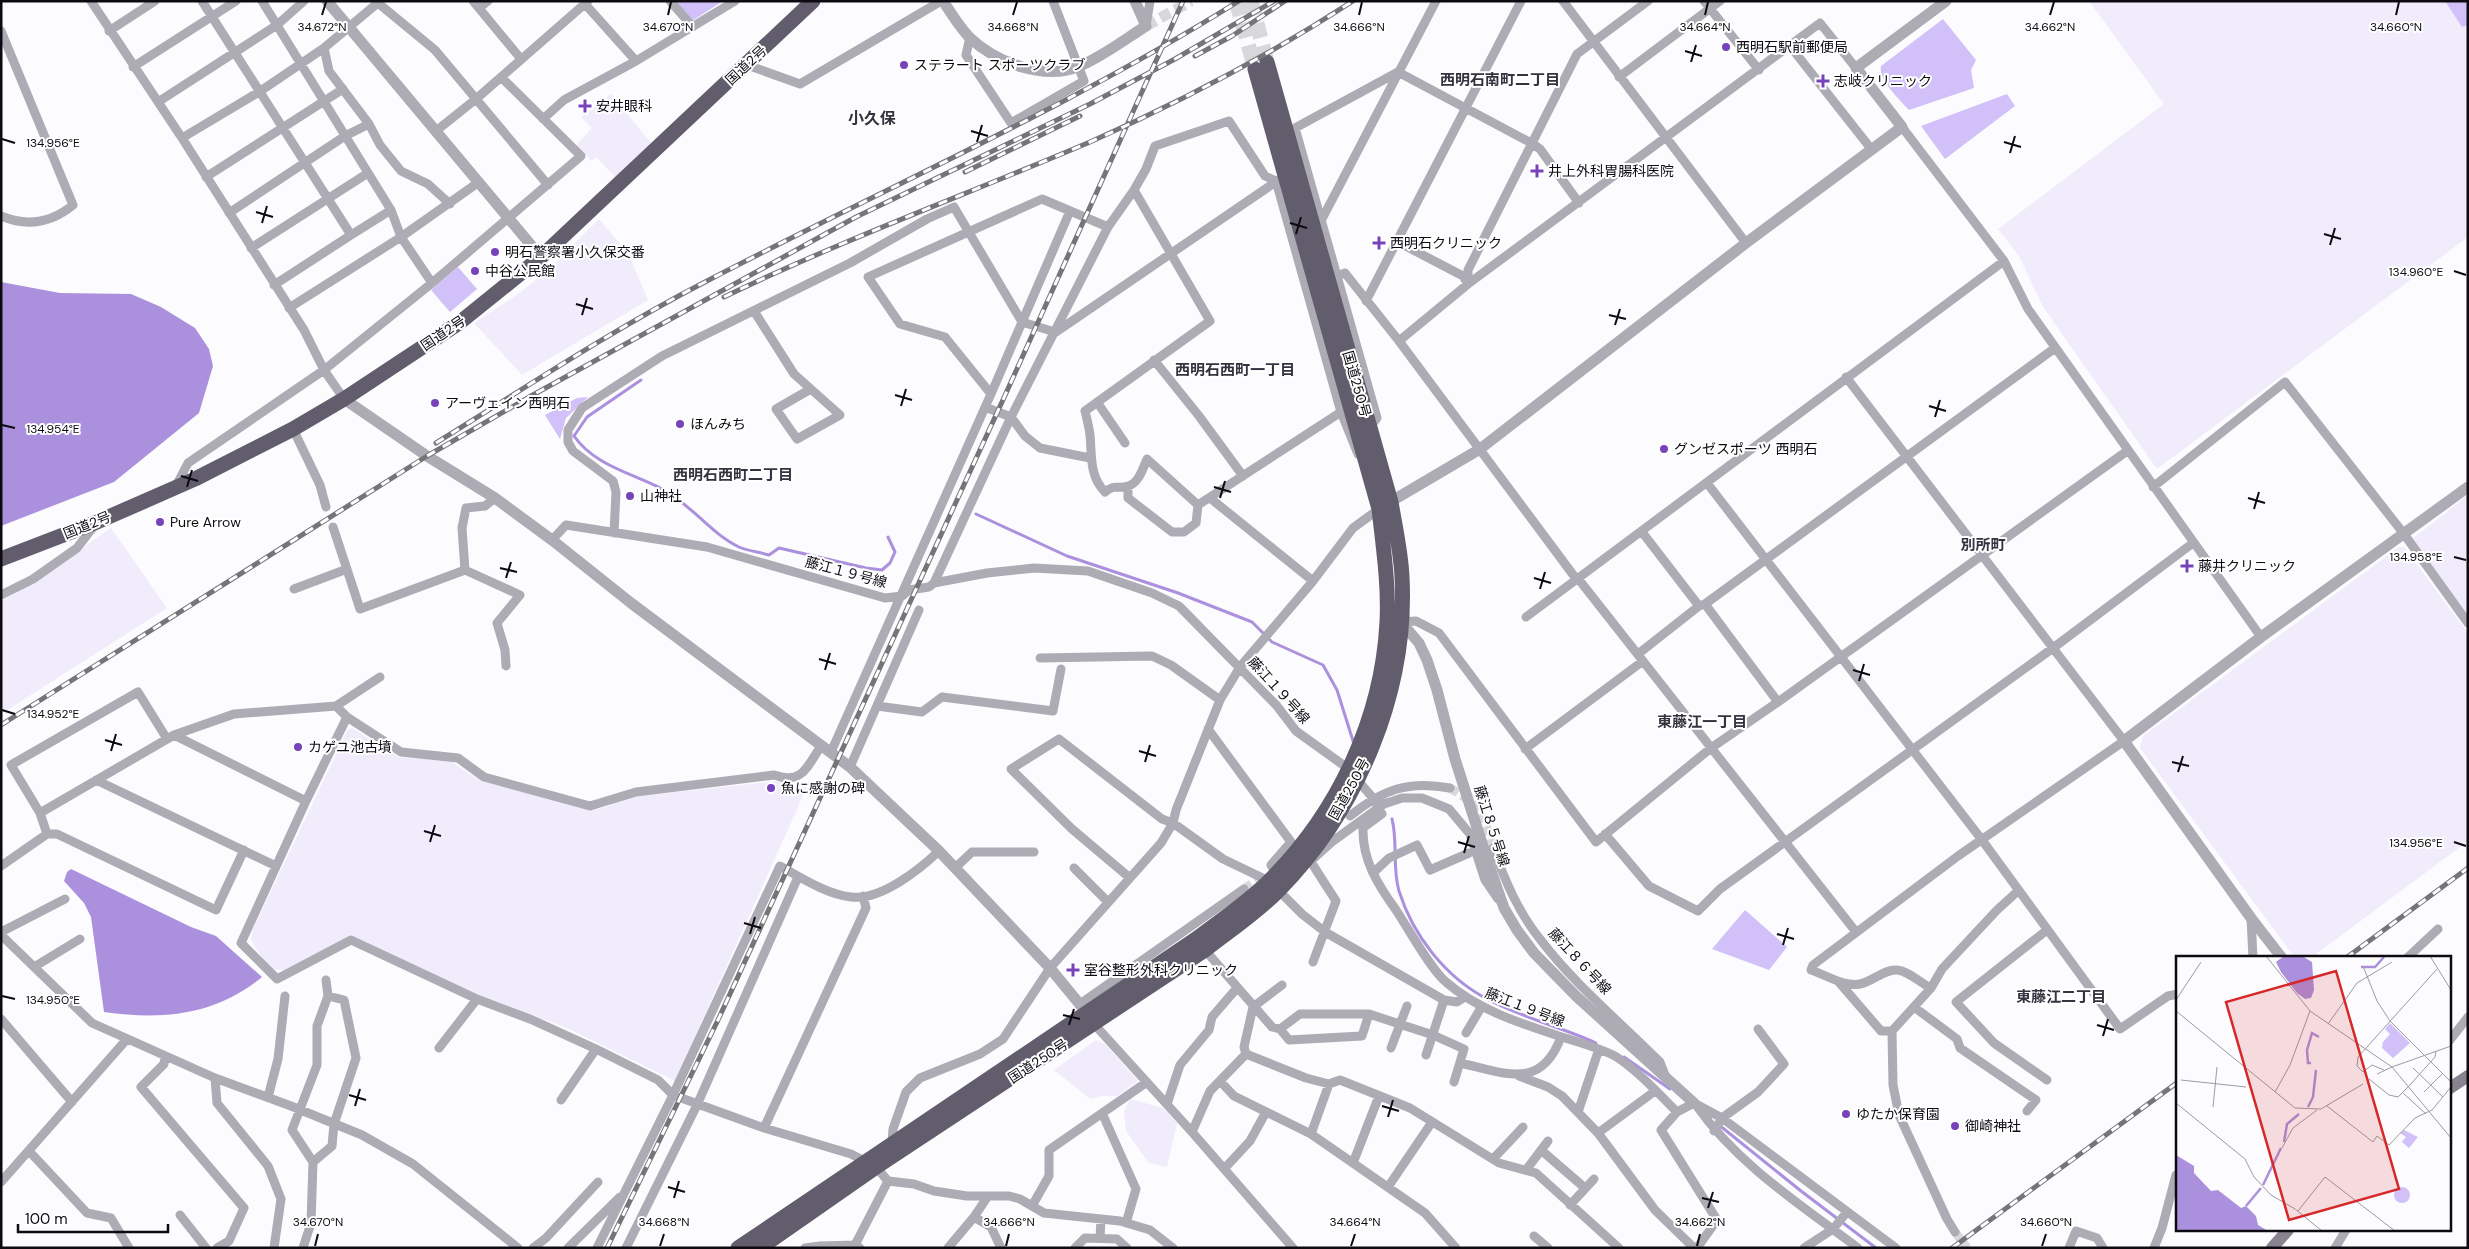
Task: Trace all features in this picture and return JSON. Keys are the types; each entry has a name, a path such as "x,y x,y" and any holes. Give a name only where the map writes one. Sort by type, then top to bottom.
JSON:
{"highway":[{"name":"国道2号","path":"1,559 97,522 293,429 344,399 459,323 541,257 812,2"},
{"name":"国道250号","path":"738,1248 871,1164 892,1143 1087,1014 1205,950 1278,881 1310,834 1343,806 1352,764 1366,730 1389,660 1394,622 1386,572 1385,505 1370,428 1261,65 1371,479 1385,505"},
{"name":"国道250号","path":"760,1248 871,1164 1278,881"}],"main road":[{"path":"2452,1087 2468,1076"},
{"path":"2272,1248 2286,1232"}],"street":[{"path":"91,1 109,31 182,138 304,330 324,370 344,399 427,456 495,498 552,540 631,603 850,767 939,851 1050,968 1087,1014 1293,1248"},
{"path":"109,31 155,1"},
{"path":"202,1 258,92 352,235"},
{"path":"133,67 236,1"},
{"path":"262,1 392,210 401,237 432,283"},
{"path":"158,102 277,25 304,1"},
{"path":"327,1 541,257"},
{"path":"488,1 476,5 521,59"},
{"path":"670,1 693,27"},
{"path":"543,119 564,100 636,61 735,1"},
{"path":"747,65 800,84 942,1 970,37 991,53 1017,66 1040,70 1064,71 1079,66 1146,26"},
{"path":"970,37 966,55 1011,123 1084,81 1053,1"},
{"path":"1135,1 1146,26"},
{"path":"1146,26 1150,1"},
{"path":"1322,219 1436,1"},
{"path":"1366,301 1521,1"},
{"path":"1564,1 1592,42 1746,243"},
{"path":"1468,284 1468,270 1516,173 1534,144 1577,54 1648,1"},
{"path":"1619,77 1707,5 1720,1"},
{"path":"1856,68 1946,1"},
{"path":"182,138 258,92 324,48 379,2 435,50 548,185"},
{"path":"436,131 587,3 636,61"},
{"path":"1707,5 1759,70"},
{"path":"1399,341 1468,284 1820,23 2004,261 2028,310 2260,637"},
{"path":"1,32 73,205 62,214 41,222 13,221 1,216"},
{"path":"1790,46 1872,150"},
{"path":"324,48 329,72 369,124 380,144 401,170 428,184 450,204"},
{"path":"1398,72 1534,144 1540,149 1579,203"},
{"path":"1370,428 1377,418 1295,128 1398,72"},
{"path":"176,486 188,463 324,370 432,283 581,156 501,77"},
{"path":"206,176 343,89"},
{"path":"934,583 1010,417 1108,227 1134,190 1146,169 1155,146 1229,121 1265,176 1276,180"},
{"path":"229,213 345,136 369,124"},
{"path":"892,1143 893,1129 906,1092 920,1078 980,1054 1004,1038 1050,968 1161,843 1173,822 1176,810 1220,700 1240,667 1313,581 1353,528 1385,505 1480,448 1692,287 1746,243 1902,127"},
{"path":"1055,332 1171,251 1268,188 1276,180 1307,171"},
{"path":"251,248 368,173"},
{"path":"1276,180 1341,412 1353,445 1371,479"},
{"path":"289,308 401,237 479,182"},
{"path":"1134,190 1210,321 1086,411 1090,434 1090,458 1097,484 1105,492 1113,486 1128,486 1138,479 1147,459 1198,505"},
{"path":"991,394 945,337 900,324 868,277 1042,199 1108,227"},
{"path":"614,533 616,492 613,482 573,452 568,442 568,430 582,408 662,356 850,263 927,219 954,207 1022,322 1055,332"},
{"path":"274,285 392,210"},
{"path":"336,706 347,717 401,752 458,758 484,777 590,806 636,792 774,775 787,780 802,775 826,749 902,596 1070,211"},
{"path":"1396,241 1462,276 1468,284"},
{"path":"1526,618 1707,484 1846,377 2004,261"},
{"path":"1337,276 1345,273 1399,341 1577,580 1856,932"},
{"path":"754,311 794,374 809,390 840,415 796,439 776,409 809,390"},
{"path":"1525,749 1640,658 1702,605 2055,348"},
{"path":"1154,360 1199,416 1243,476"},
{"path":"1846,377 2124,741 2280,956"},
{"path":"2153,487 2285,382 2404,534 2468,623"},
{"path":"1097,402 1125,443"},
{"path":"985,407 1010,417 1025,436 1040,448 1090,458"},
{"path":"1198,505 1341,412"},
{"path":"293,429 320,485 326,507"},
{"path":"1394,622 1416,622 1439,633 1596,842 1711,748 1842,657 2127,451"},
{"path":"1707,484 1982,840 2120,1029 2168,996 2176,994"},
{"path":"1128,486 1128,498 1172,532 1184,532 1196,523 1198,505"},
{"path":"1932,988 1920,983 1906,972 1894,970 1859,984 1838,981 1811,970 1813,965 1856,932 1982,840 2124,741 2260,637 2468,487"},
{"path":"465,570 462,528 466,508 485,506 495,498"},
{"path":"1210,498 1313,581"},
{"path":"1,595 33,579 77,548 97,522"},
{"name":"藤江１９号線","path":"552,540 566,525 707,547 885,598 902,596 909,590 929,587 934,583 987,573 1034,568 1088,571 1135,587 1179,606 1240,667 1296,731 1346,767 1373,798 1382,814 1363,828 1362,844 1373,873 1383,892 1443,980 1465,998 1482,1006 1519,1022 1599,1049 1616,1057 1655,1090 1677,1112"},
{"path":"333,527 360,609 465,570 520,595 497,623 505,650 506,666"},
{"path":"1642,532 1778,702"},
{"path":"1605,834 1648,886 1698,910 1720,889 2053,648 2193,543"},
{"path":"294,589 347,569"},
{"path":"850,767 919,610"},
{"name":"藤江８５号線","path":"1394,622 1418,643 1427,660 1455,759 1504,908 1534,954 1606,1025 1694,1103"},
{"path":"1040,658 1152,656 1171,665 1220,700"},
{"path":"876,706 922,712 942,698 1053,711 1061,669"},
{"path":"40,813 171,737 234,714 336,706 380,677"},
{"path":"47,834 40,813 11,766 138,692 171,737 306,801"},
{"path":"347,717 241,943 277,979 351,940 477,999 530,1019 596,1049 658,1080 673,1095 764,1128 851,1154 871,1164 888,1181 914,1184 934,1191 967,1196 1008,1196 1020,1199 1044,1214 1126,1223 1150,1230 1173,1248"},
{"path":"1208,729 1290,842 1271,865 1278,881 1326,932 1444,1000 1457,1002 1465,998"},
{"path":"1130,878 1072,829 1011,769 1059,739 1162,819 1173,822 1223,859 1278,881 1303,872 1333,841 1384,804 1402,798 1422,798 1449,808 1470,834 1485,880 1504,908"},
{"path":"96,780 276,866"},
{"path":"1343,806 1373,798 1402,787 1433,785 1450,788"},
{"path":"1,866 47,834 57,834 216,910 244,850"},
{"path":"1373,873 1389,858 1417,845 1430,870 1469,853"},
{"name":"藤江８６号線","path":"1493,848 1505,879 1521,911 1539,939 1562,966 1660,1062 1666,1079"},
{"path":"597,1248 673,1095 780,866 832,893 853,898 884,891 925,864 939,851"},
{"path":"955,868 972,852 1034,852"},
{"path":"1311,862 1336,902 1313,962"},
{"path":"1074,868 1108,902"},
{"path":"626,1248 697,1105 798,876"},
{"path":"1087,1014 1244,889"},
{"path":"1955,1232 1946,1219 1899,1115 1893,1085 1892,1031 1932,988 1942,969 1997,910 2018,891"},
{"path":"764,1128 866,908 863,896"},
{"path":"65,899 1,934 92,1022 215,1078 362,1135 413,1164 518,1248"},
{"path":"2251,918 2253,956"},
{"path":"2409,956 2438,929"},
{"path":"2047,930 1956,1002 1994,1043 2047,1080"},
{"path":"34,967 80,939"},
{"path":"1205,950 1272,1027 1280,1029 1289,1040 1362,1036 1369,1014"},
{"path":"303,1248 311,1223 313,1162 292,1130 317,1065 317,1026 328,996 326,980"},
{"path":"1838,981 1881,1031 1892,1031"},
{"path":"1246,1054 1244,1047 1253,1006 1282,985"},
{"path":"1167,1104 1180,1065 1208,1030 1212,1017 1237,988"},
{"path":"268,1097 278,1059 285,996"},
{"path":"313,1162 332,1146 334,1124 356,1058 344,1000 328,996"},
{"path":"440,1048 477,999"},
{"path":"1426,1055 1444,1000"},
{"path":"1391,1048 1407,1006"},
{"path":"1466,1033 1482,1006"},
{"path":"1914,1007 1957,1039 1960,1048 2036,1100 2027,1111"},
{"path":"1280,1029 1300,1014 1369,1014 1433,1034 1464,1048 1454,1082"},
{"path":"2452,1037 2468,1017"},
{"path":"1,1019 72,1102"},
{"path":"1714,1131 1722,1118 1758,1092 1784,1064 1758,1029"},
{"path":"1520,1076 1545,1066 1555,1054 1561,1037"},
{"path":"1,1182 127,1039"},
{"path":"560,1100 596,1049"},
{"path":"1578,1112 1599,1049"},
{"path":"1192,1132 1210,1091 1246,1054"},
{"path":"1246,1054 1306,1078 1329,1084 1340,1080 1410,1108 1493,1159 1536,1173 1620,1248"},
{"path":"166,1056 164,1064 141,1087 244,1208 229,1241 217,1248"},
{"path":"1460,1063 1520,1076 1548,1087 1562,1096 1598,1133 1655,1210 1696,1248 1717,1220 1661,1130 1677,1112 1694,1103"},
{"path":"215,1078 217,1103 268,1166 281,1199 274,1248"},
{"path":"1220,1081 1234,1096 1311,1134 1425,1212 1456,1248"},
{"path":"1032,1206 1049,1176 1049,1150 1147,1082"},
{"path":"1311,1134 1329,1084"},
{"path":"1598,1133 1655,1090"},
{"path":"1353,1163 1380,1096"},
{"path":"1694,1103 1722,1118 1896,1248"},
{"path":"1694,1103 1714,1131 1761,1173 1858,1248"},
{"path":"1224,1169 1250,1141 1266,1112"},
{"path":"1102,1113 1136,1189 1126,1223"},
{"path":"1388,1187 1432,1122"},
{"path":"1493,1159 1523,1127"},
{"path":"1526,1170 1548,1141"},
{"path":"1541,1150 1585,1188"},
{"path":"28,1151 87,1213 111,1218 129,1248"},
{"path":"2154,1248 2162,1228 2176,1175"},
{"path":"1570,1205 1594,1179"},
{"path":"804,1248 858,1246 888,1181"},
{"path":"533,1248 546,1238 598,1182"},
{"path":"568,1248 625,1192"},
{"path":"948,1248 988,1196"},
{"path":"1804,1248 1833,1229 1846,1212"},
{"path":"180,1215 206,1248"},
{"path":"974,1216 990,1227 1000,1248"},
{"path":"1100,1238 1101,1219"},
{"path":"2069,1248 2076,1231 2096,1238 2103,1248"},
{"path":"2335,1248 2345,1232"},
{"path":"1534,1236 1548,1248"},
{"path":"1075,1248 1085,1238 1118,1239 1127,1248"}],"shaded area":[{"path":"674,1 723,1 692,21"},
{"path":"2089,1 2468,1 2468,237 2157,469 2043,307 2019,256 1998,229 2164,104"},
{"path":"2445,1 2468,1 2468,25 2462,27"},
{"path":"1943,19 1976,60 1971,70 1974,88 1909,110 1886,83 1881,72 1881,66"},
{"path":"611,94 651,143 617,179 596,157 591,161 577,144 592,128 581,117"},
{"path":"2007,94 2015,106 1945,159 1921,126"},
{"path":"599,219 628,253 648,300 522,375 474,323 518,294 548,270"},
{"path":"458,267 477,289 450,312 431,290"},
{"path":"1,282 60,293 131,294 161,307 195,328 209,349 213,366 199,413 114,482 1,526"},
{"path":"588,397 566,418 560,439 545,415 577,398"},
{"path":"2468,495 2468,616 2411,540"},
{"path":"111,528 167,608 1,714 1,601 31,584"},
{"path":"2399,547 2404,547 2468,633 2468,841 2314,956 2294,956 2140,748 2143,736"},
{"path":"352,728 399,757 450,761 481,781 591,809 600,809 632,797 778,781 807,787 675,1081 569,1029 432,976 350,936 284,970 274,969 263,959 251,940 253,929 347,731"},
{"path":"71,869 191,927 216,936 262,977 226,1000 187,1012 147,1015 104,1012 91,917 84,903 64,881 67,872"},
{"path":"1745,910 1787,947 1769,970 1712,949"},
{"path":"1096,1040 1105,1044 1138,1081 1117,1096 1101,1096 1090,1099 1054,1070"},
{"path":"1130,1099 1163,1108 1177,1123 1167,1167 1149,1163 1126,1131 1124,1111"}],"waterway":[{"path":"641,380 587,417 574,436 592,455 672,495 719,534 746,550 769,555 779,548 882,570 890,563 895,552 888,537"},
{"path":"976,514 1067,556 1178,593 1252,622 1272,642 1323,665 1337,690 1354,744"},
{"path":"1392,819 1395,837 1397,882 1405,908 1422,939 1445,968 1473,991 1489,1000 1596,1043"},
{"path":"1624,1057 1670,1089"},
{"path":"1719,1125 1876,1248"}],"tunnel":[{"path":"1146,26 1191,1"},
{"path":"1236,1 1255,69"},
{"path":"1251,1 1267,62"},
{"path":"1450,788 1475,806 1483,819 1493,848"},
{"path":"1244,889 1266,874"},
{"path":"1955,1232 1967,1248"}],"railway":[{"path":"607,1248 718,1020 1002,402 1183,1"},
{"path":"436,443 670,300 1042,112 1174,40 1239,1"},
{"path":"1,725 427,456 531,396 856,217 1090,104 1175,59 1274,1"},
{"path":"1195,56 1232,36 1285,1"},
{"path":"724,297 906,217 1124,127 1257,59 1353,1"},
{"path":"965,172 1080,116"},
{"path":"2349,956 2468,868"},
{"path":"1952,1248 2176,1083"}],"place":[{"name":"西明石駅前郵便局","path":"1726,47"},
{"name":"ステラート スポーツクラブ","path":"904,65"},
{"name":"志岐クリニック","path":"1823,81"},
{"name":"安井眼科","path":"585,106"},
{"name":"井上外科胃腸科医院","path":"1537,171"},
{"name":"西明石クリニック","path":"1379,243"},
{"name":"明石警察署小久保交番","path":"495,252"},
{"name":"中谷公民館","path":"475,271"},
{"name":"アーヴェイン西明石","path":"435,403"},
{"name":"ほんみち","path":"680,424"},
{"name":"グンゼスポーツ 西明石","path":"1664,449"},
{"name":"山神社","path":"630,496"},
{"name":"Pure Arrow","path":"160,522"},
{"name":"藤井クリニック","path":"2187,566"},
{"name":"カゲユ池古墳","path":"298,747"},
{"name":"魚に感謝の碑","path":"771,788"},
{"name":"室谷整形外科クリニック","path":"1073,970"},
{"name":"ゆたか保育園","path":"1846,1114"},
{"name":"御崎神社","path":"1955,1126"}],"district":[{"name":"西明石南町二丁目","path":"1500,80"},
{"name":"小久保","path":"872,118"},
{"name":"西明石西町一丁目","path":"1235,370"},
{"name":"西明石西町二丁目","path":"733,475"},
{"name":"別所町","path":"1983,545"},
{"name":"東藤江一丁目","path":"1702,722"},
{"name":"東藤江二丁目","path":"2061,997"}]}
